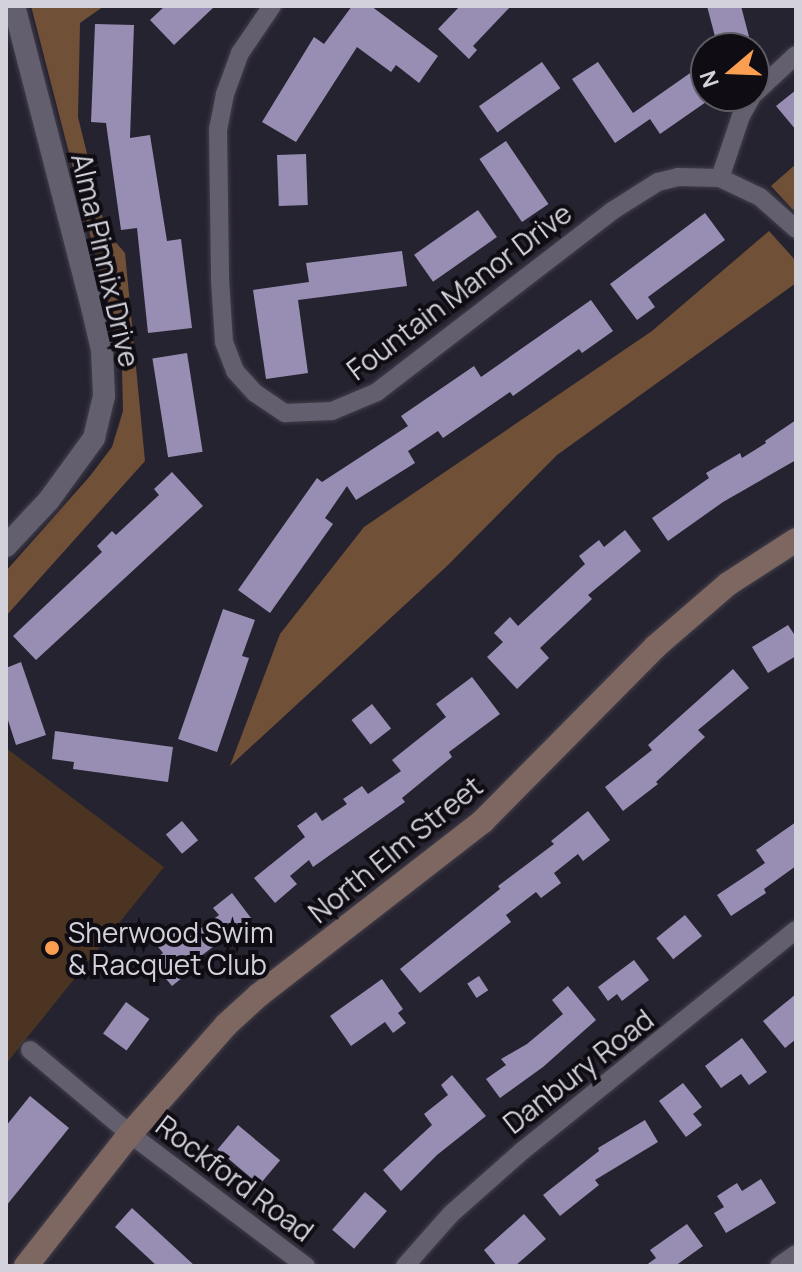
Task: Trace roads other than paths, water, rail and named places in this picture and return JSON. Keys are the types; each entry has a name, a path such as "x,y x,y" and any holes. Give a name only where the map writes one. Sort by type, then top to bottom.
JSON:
{"main road":[{"name":"North Elm Street","path":"26,1266 182,1072 259,995 473,830 655,647 728,584 796,540"}],"street":[{"name":"Alma Pinnix Drive","path":"6,546 49,500 94,438 104,396 102,350 14,6"},
{"name":"Fountain Manor Drive","path":"272,6 240,53 225,94 218,129 220,280 224,342 235,371 255,393 285,413 332,411 377,392 642,190 678,177 720,178 760,197 796,229"},
{"path":"770,79 796,55"},
{"path":"720,178 743,112"},
{"name":"Danbury Road","path":"405,1266 451,1214 522,1151 796,930"},
{"name":"Rockford Road","path":"30,1050 130,1134 306,1266"},
{"path":"779,1266 796,1254"}],"place":[{"name":"Sherwood Swim & Racquet Club","path":"52,948"}]}
